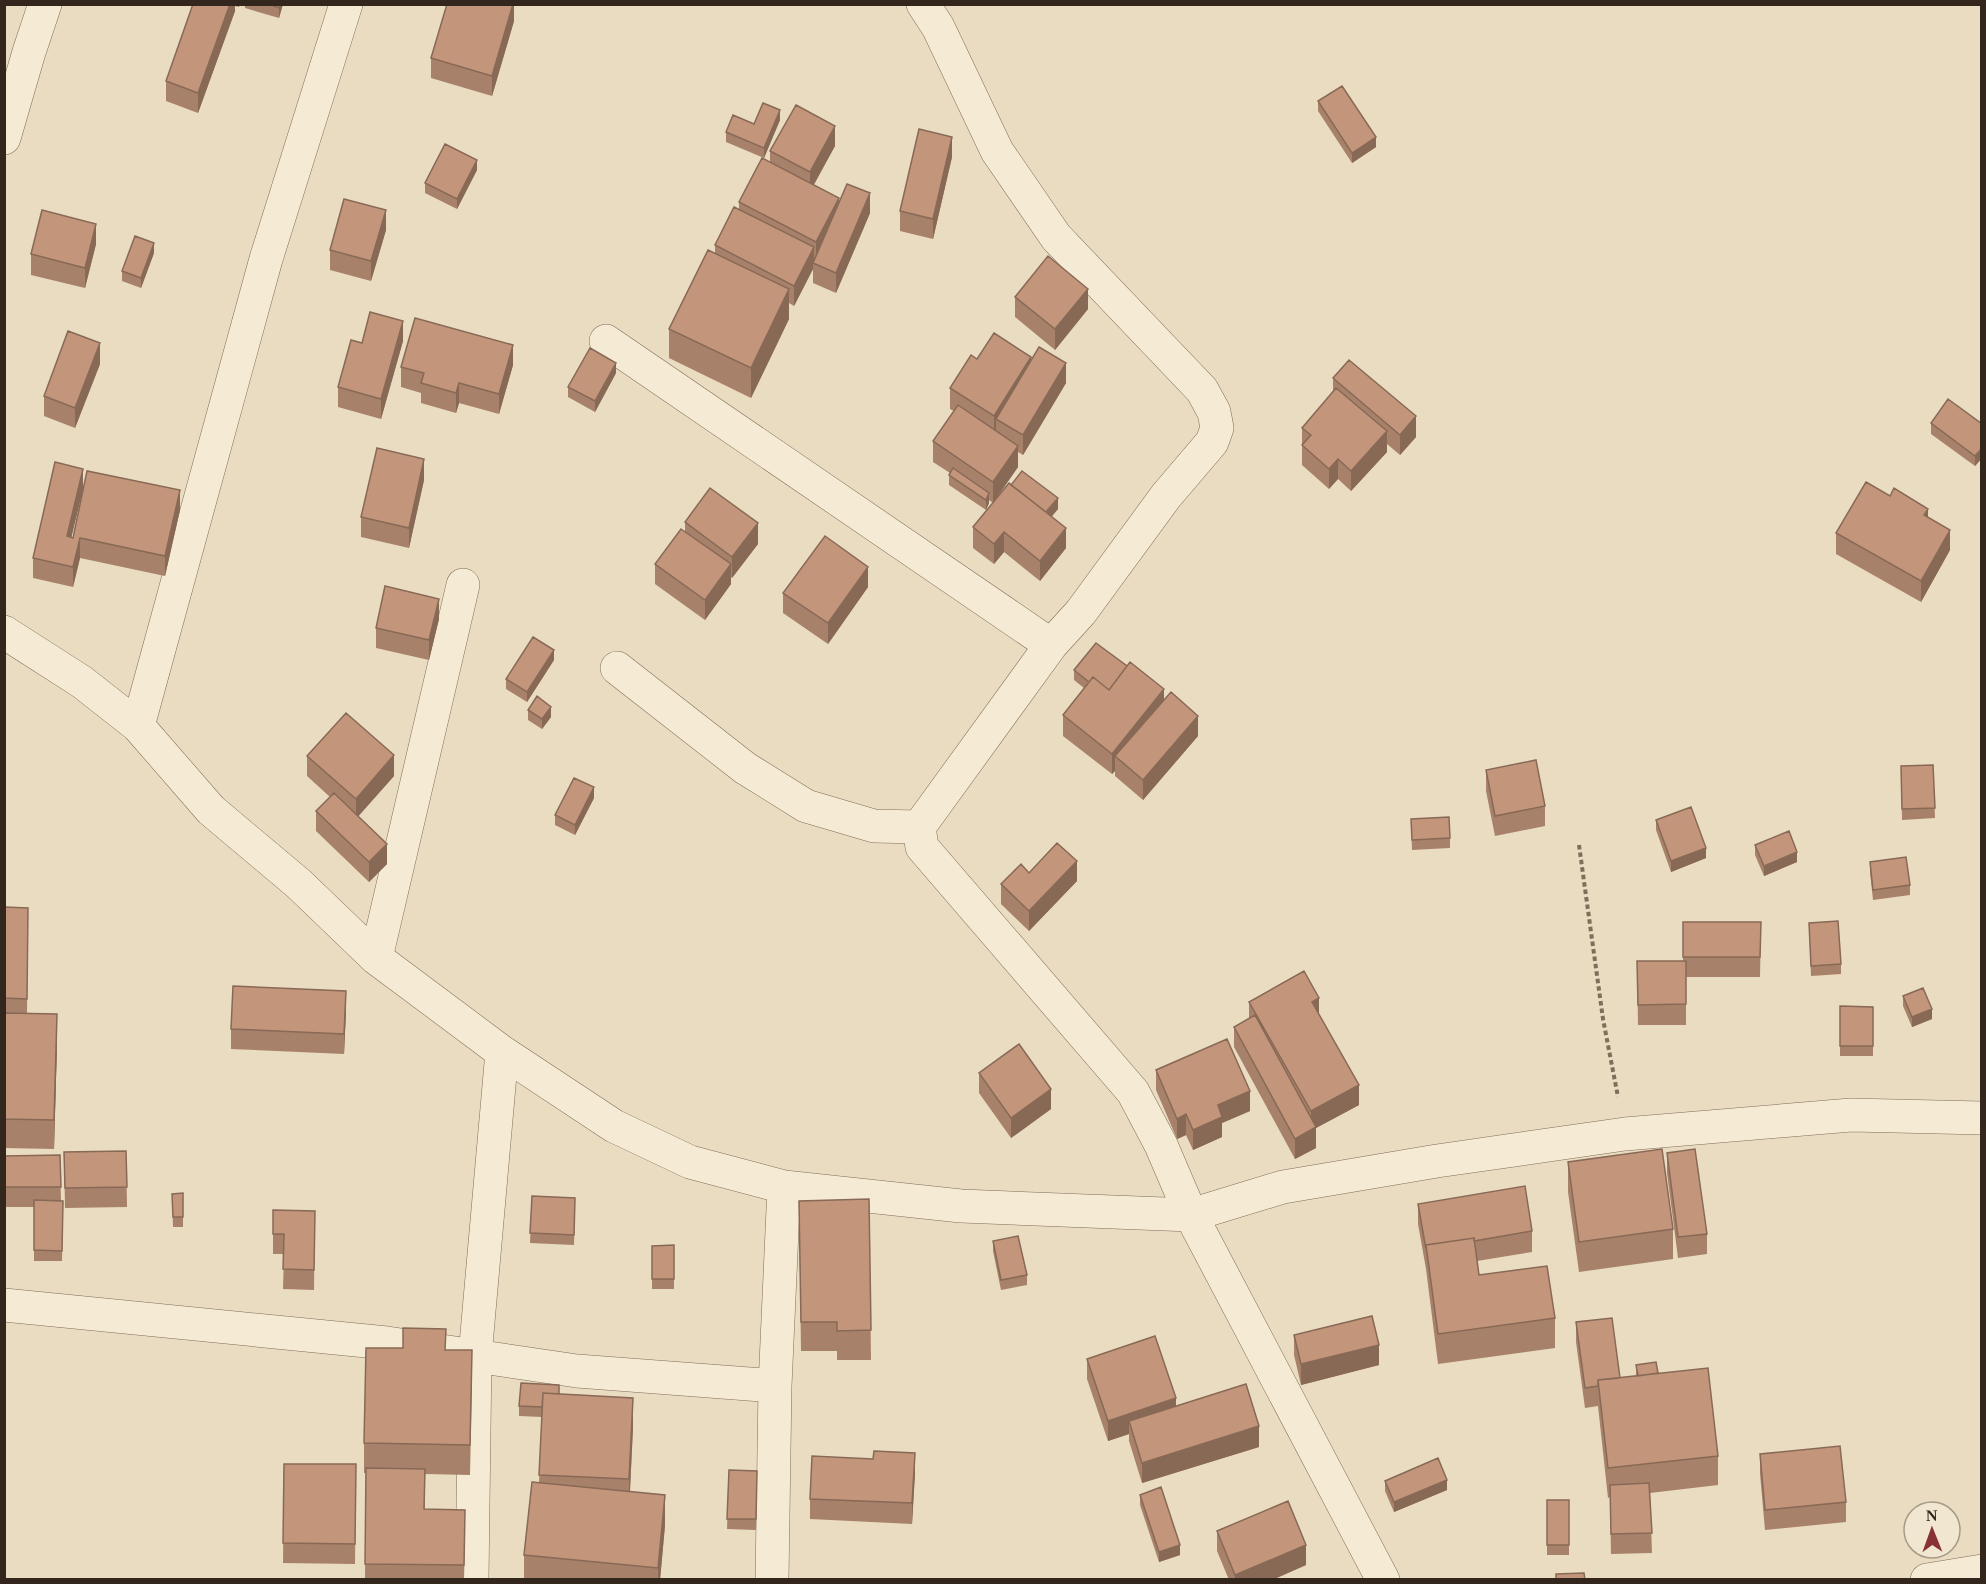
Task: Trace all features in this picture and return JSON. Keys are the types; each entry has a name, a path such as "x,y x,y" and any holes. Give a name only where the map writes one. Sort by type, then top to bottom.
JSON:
{"street":[{"path":"4,138 17,47 45,4"},
{"path":"138,726 266,259 346,4"},
{"path":"923,4 938,27 997,151 1056,237 1202,390 1214,412 1217,428 1212,441 1166,496 1081,612 1051,645 919,827 922,847 1133,1092 1161,1145 1191,1215 1383,1580"},
{"path":"606,341 1051,645"},
{"path":"376,958 463,585"},
{"path":"4,632 82,682 138,726 211,810 299,884 376,958 502,1052 614,1126 690,1162 784,1187 961,1206 1191,1215 1283,1187 1437,1161 1624,1134 1851,1114 1982,1118"},
{"path":"617,668 745,768 806,806 874,826 919,827"},
{"path":"472,1580 476,1356 502,1052"},
{"path":"772,1580 775,1386 784,1187"},
{"path":"4,1305 387,1343 577,1371 775,1386"},
{"path":"1927,1580 1982,1571"}],"path":[{"path":"1579,845 1603,1019 1624,1134"}],"building":[{"path":"193,4 230,4 198,93 166,81"},
{"path":"447,4 513,4 492,76 431,58"},
{"path":"1342,86 1376,137 1352,153 1318,101"},
{"path":"763,103 780,110 764,148 726,132 733,115 754,124"},
{"path":"796,105 835,126 810,172 770,151"},
{"path":"919,129 952,137 933,219 900,211"},
{"path":"445,144 477,160 457,199 425,183"},
{"path":"762,158 839,198 816,242 739,202"},
{"path":"847,184 870,193 836,273 813,263"},
{"path":"344,199 386,210 371,261 330,250"},
{"path":"734,207 814,247 794,286 715,245"},
{"path":"42,210 96,224 85,268 31,254"},
{"path":"135,236 154,243 141,278 122,271"},
{"path":"708,250 789,289 751,368 669,329"},
{"path":"1048,256 1088,289 1055,329 1015,297"},
{"path":"370,312 403,321 381,399 338,387 351,340 362,343"},
{"path":"415,318 513,345 499,394 459,383 456,393 421,383 424,373 401,367"},
{"path":"68,331 100,343 75,408 44,396"},
{"path":"994,333 1031,357 994,416 950,388 971,355 977,359"},
{"path":"1039,347 1066,363 1023,435 996,419"},
{"path":"590,348 616,363 595,401 568,387"},
{"path":"1349,360 1416,416 1400,435 1333,378"},
{"path":"1336,388 1387,431 1351,471 1338,459 1329,469 1302,445 1311,435 1302,428"},
{"path":"1948,399 1982,424 1982,448 1975,456 1931,423"},
{"path":"958,405 1018,446 993,482 933,441"},
{"path":"377,448 424,459 409,528 361,517"},
{"path":"55,462 83,469 67,536 73,538 87,471 180,490 165,556 80,538 73,567 33,558"},
{"path":"953,468 989,493 986,500 949,475"},
{"path":"1022,471 1058,498 1046,512 1011,485"},
{"path":"1866,482 1890,496 1894,488 1928,509 1924,515 1950,530 1921,581 1836,533"},
{"path":"1009,483 1066,528 1040,561 1004,532 994,544 973,527"},
{"path":"710,488 758,523 732,557 685,522"},
{"path":"681,529 731,564 705,600 655,564"},
{"path":"825,536 868,567 828,623 783,593"},
{"path":"385,586 439,599 429,640 376,628"},
{"path":"533,637 554,650 527,692 506,679"},
{"path":"1096,643 1127,666 1109,690 1093,677 1089,682 1074,670"},
{"path":"1130,662 1164,689 1112,754 1063,715 1093,677 1109,690"},
{"path":"1171,692 1198,716 1143,780 1115,756"},
{"path":"537,696 551,707 542,719 528,710"},
{"path":"346,713 394,755 356,799 307,756"},
{"path":"1536,760 1545,806 1495,816 1486,770"},
{"path":"1933,765 1935,808 1902,809 1901,766"},
{"path":"574,778 594,787 575,825 555,815"},
{"path":"334,793 387,844 369,862 316,811"},
{"path":"1691,807 1706,848 1671,861 1656,820"},
{"path":"1449,817 1450,838 1412,840 1411,819"},
{"path":"1789,831 1797,852 1764,866 1755,845"},
{"path":"1057,843 1077,861 1029,911 1001,884 1021,864 1029,873"},
{"path":"1906,857 1910,885 1873,890 1870,862"},
{"path":"4,907 28,908 27,999 4,998"},
{"path":"1838,921 1841,964 1811,966 1809,923"},
{"path":"1683,922 1761,922 1760,957 1683,957"},
{"path":"1637,961 1686,961 1686,1004 1638,1005"},
{"path":"1304,971 1319,998 1312,1002 1359,1085 1311,1111 1249,1002"},
{"path":"233,986 346,991 344,1034 231,1029"},
{"path":"1923,988 1932,1009 1912,1017 1903,996"},
{"path":"1840,1006 1873,1007 1873,1046 1840,1046"},
{"path":"4,1013 57,1014 54,1120 4,1119"},
{"path":"1255,1015 1316,1127 1295,1139 1234,1027"},
{"path":"1227,1039 1250,1091 1218,1105 1222,1117 1193,1130 1186,1114 1177,1119 1156,1070"},
{"path":"1019,1044 1051,1089 1011,1118 979,1073"},
{"path":"1662,1149 1673,1229 1579,1242 1568,1162"},
{"path":"1695,1149 1707,1234 1678,1237 1667,1153"},
{"path":"126,1151 127,1187 65,1188 64,1152"},
{"path":"60,1155 61,1187 4,1187 4,1156"},
{"path":"1525,1186 1532,1231 1474,1241 1474,1238 1426,1245 1426,1249 1418,1204"},
{"path":"183,1193 183,1217 173,1217 172,1194"},
{"path":"532,1196 575,1198 574,1235 530,1233"},
{"path":"869,1199 871,1330 837,1331 837,1322 801,1322 799,1201"},
{"path":"34,1200 63,1201 62,1251 34,1250"},
{"path":"273,1210 315,1211 314,1270 283,1269 284,1234 273,1234"},
{"path":"1018,1236 1027,1275 1001,1280 993,1241"},
{"path":"1474,1238 1479,1275 1547,1266 1555,1318 1438,1334 1426,1245"},
{"path":"674,1245 674,1279 652,1279 652,1246"},
{"path":"1372,1316 1379,1345 1301,1364 1294,1335"},
{"path":"1612,1318 1620,1378 1598,1380 1598,1386 1585,1388 1576,1322"},
{"path":"403,1328 446,1329 445,1350 472,1350 470,1445 364,1443 366,1348 403,1348"},
{"path":"1155,1336 1176,1398 1108,1421 1087,1359"},
{"path":"1656,1362 1658,1373 1638,1376 1636,1365"},
{"path":"1708,1368 1718,1456 1608,1468 1598,1380"},
{"path":"521,1383 559,1385 559,1394 543,1393 542,1407 519,1406"},
{"path":"1246,1384 1259,1426 1142,1463 1129,1421"},
{"path":"543,1393 633,1398 629,1479 539,1475"},
{"path":"1840,1446 1846,1502 1765,1510 1760,1454"},
{"path":"874,1451 915,1453 912,1503 810,1499 812,1456 873,1459"},
{"path":"1438,1458 1447,1480 1394,1502 1385,1481"},
{"path":"284,1464 356,1464 355,1544 283,1543"},
{"path":"366,1468 425,1469 424,1509 465,1510 464,1565 365,1564"},
{"path":"729,1470 757,1471 756,1519 727,1519"},
{"path":"532,1482 665,1495 658,1568 524,1555"},
{"path":"1649,1483 1652,1533 1611,1534 1610,1485"},
{"path":"1161,1487 1180,1545 1159,1552 1140,1495"},
{"path":"1547,1500 1569,1500 1569,1545 1547,1545"},
{"path":"1288,1501 1306,1545 1235,1575 1217,1531"},
{"path":"1584,1573 1585,1580 1556,1580 1556,1574"}]}
